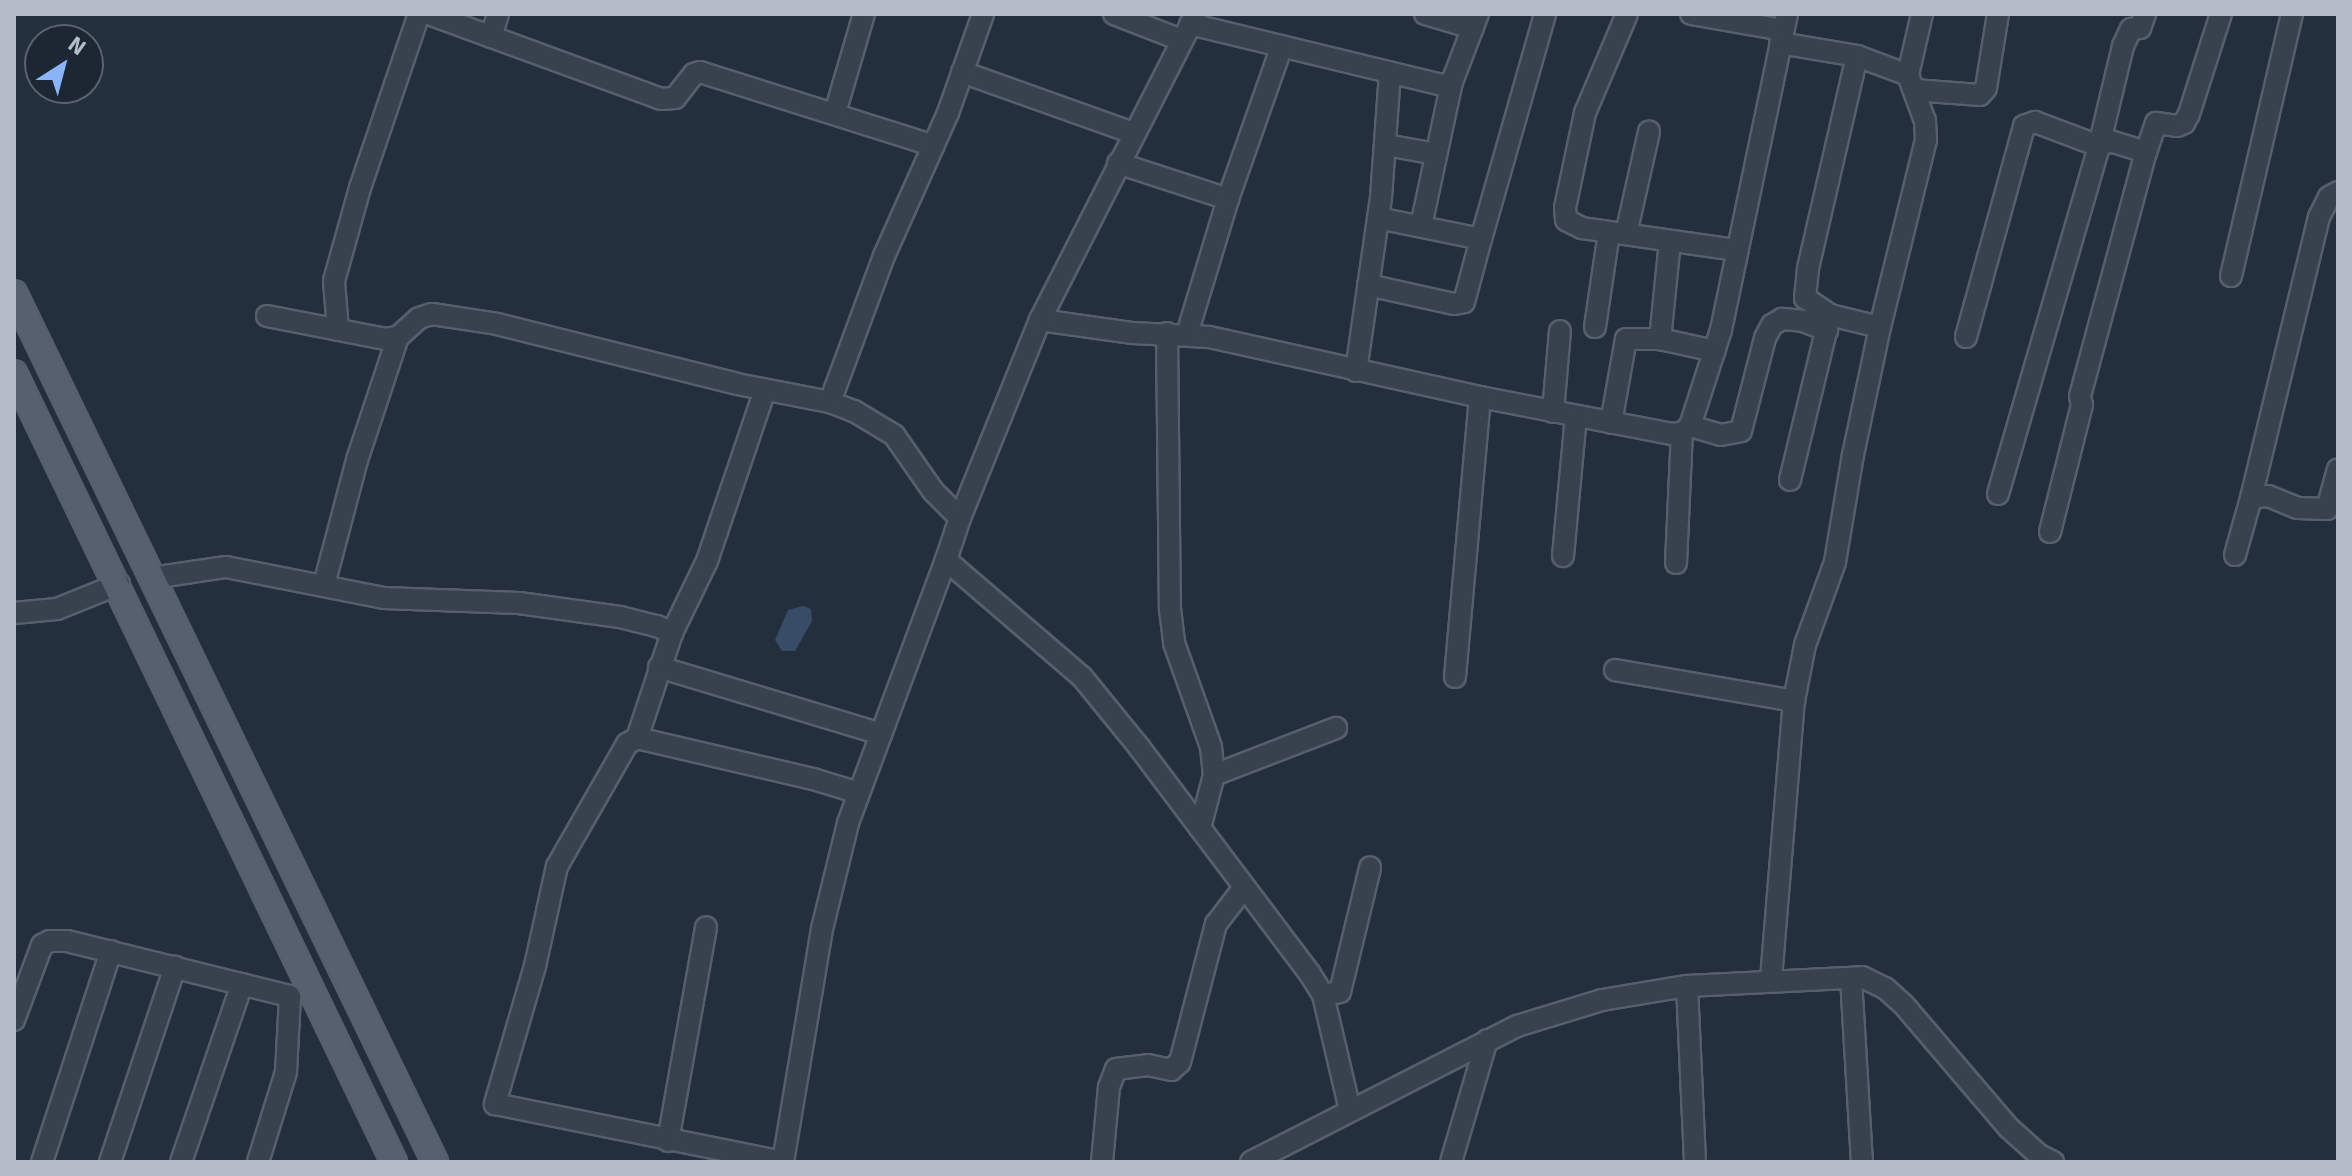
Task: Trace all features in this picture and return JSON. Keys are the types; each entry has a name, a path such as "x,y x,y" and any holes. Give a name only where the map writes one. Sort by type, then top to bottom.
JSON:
{"main road":[{"path":"14,293 435,1162"},
{"path":"14,373 119,584 394,1162"}],"street":[{"path":"338,330 334,281 360,188 419,14"},
{"path":"429,14 661,99 675,98 694,74 700,72 934,146"},
{"path":"491,37 498,14"},
{"path":"835,113 864,14"},
{"path":"830,402 884,256 934,146 983,14"},
{"path":"1114,14 1282,46 1442,85 1452,82"},
{"path":"1421,226 1452,82 1476,21 1425,14"},
{"path":"1368,285 1454,304 1464,302 1545,14"},
{"path":"1627,14 1585,113 1565,208 1566,220 1582,228 1737,250"},
{"path":"1691,14 1783,29 1857,56 1911,83 1980,95 1986,88 1998,14"},
{"path":"1771,979 1794,701 1805,645 1835,562 1853,455 1880,327 1926,140 1925,121 1911,83 1922,14"},
{"path":"1998,494 2099,146 2123,46 2131,29 2140,28 2145,14"},
{"path":"2050,532 2082,405 2080,396 2146,152 2156,123 2177,126 2184,123 2189,114 2221,14"},
{"path":"2231,276 2292,14"},
{"path":"765,390 707,561 672,633 637,738 627,744 557,866 535,966 495,1104 783,1162 822,929 859,793 960,518 1040,320 1189,26"},
{"path":"1676,563 1686,429 1715,351 1783,29"},
{"path":"1200,828 1214,775 1211,747 1174,643 1170,609 1177,334 1282,46"},
{"path":"1828,323 1805,298 1808,269 1857,56"},
{"path":"962,72 1133,133"},
{"path":"1356,371 1378,218 1390,72"},
{"path":"1966,337 2024,126 2035,122 2099,146 2110,141 2146,152"},
{"path":"1595,327 1617,233 1649,132"},
{"path":"1386,145 1436,154"},
{"path":"1118,163 1228,199"},
{"path":"2235,555 2319,217 2329,197 2338,192"},
{"path":"1378,218 1481,239"},
{"path":"1660,339 1670,241"},
{"path":"324,585 357,460 398,337 419,318 432,314 598,347 765,390 830,402 854,411 894,435 933,491 960,518"},
{"path":"267,316 385,339 398,337"},
{"path":"1040,320 1177,334 1576,417 1672,434 1686,429 1721,435 1741,431 1772,325 1782,319 1880,327"},
{"path":"1790,480 1828,323"},
{"path":"1553,412 1560,331"},
{"path":"1611,423 1626,339 1660,339 1715,351"},
{"path":"1455,677 1480,397"},
{"path":"1563,556 1576,417"},
{"path":"2251,498 2268,496 2297,508 2327,509 2338,469"},
{"path":"946,560 1082,677 1310,974 1323,995 1350,1110"},
{"path":"152,578 226,567 419,602 519,603 620,617 672,633"},
{"path":"16,616 57,609 119,584"},
{"path":"659,667 881,734"},
{"path":"1615,670 1794,701"},
{"path":"1214,775 1336,728"},
{"path":"637,738 859,793"},
{"path":"1323,995 1340,992 1370,868"},
{"path":"1102,1162 1109,1087 1116,1069 1148,1065 1171,1070 1180,1062 1216,924 1243,889"},
{"path":"668,1141 706,927"},
{"path":"14,1020 18,996 42,945 50,941 67,941 111,951 290,996 286,1072 258,1162"},
{"path":"42,1162 111,951"},
{"path":"110,1162 175,967"},
{"path":"1251,1162 1517,1026 1602,1000 1687,986 1771,979 1862,977 1885,988 1903,1004 2009,1128 2039,1155 2053,1162"},
{"path":"1851,978 1862,1162"},
{"path":"181,1162 242,984"},
{"path":"1687,986 1695,1162"},
{"path":"1451,1162 1487,1040"}],"water":[{"path":"803,606 811,609 812,621 795,651 782,651 775,640 788,610"}]}
